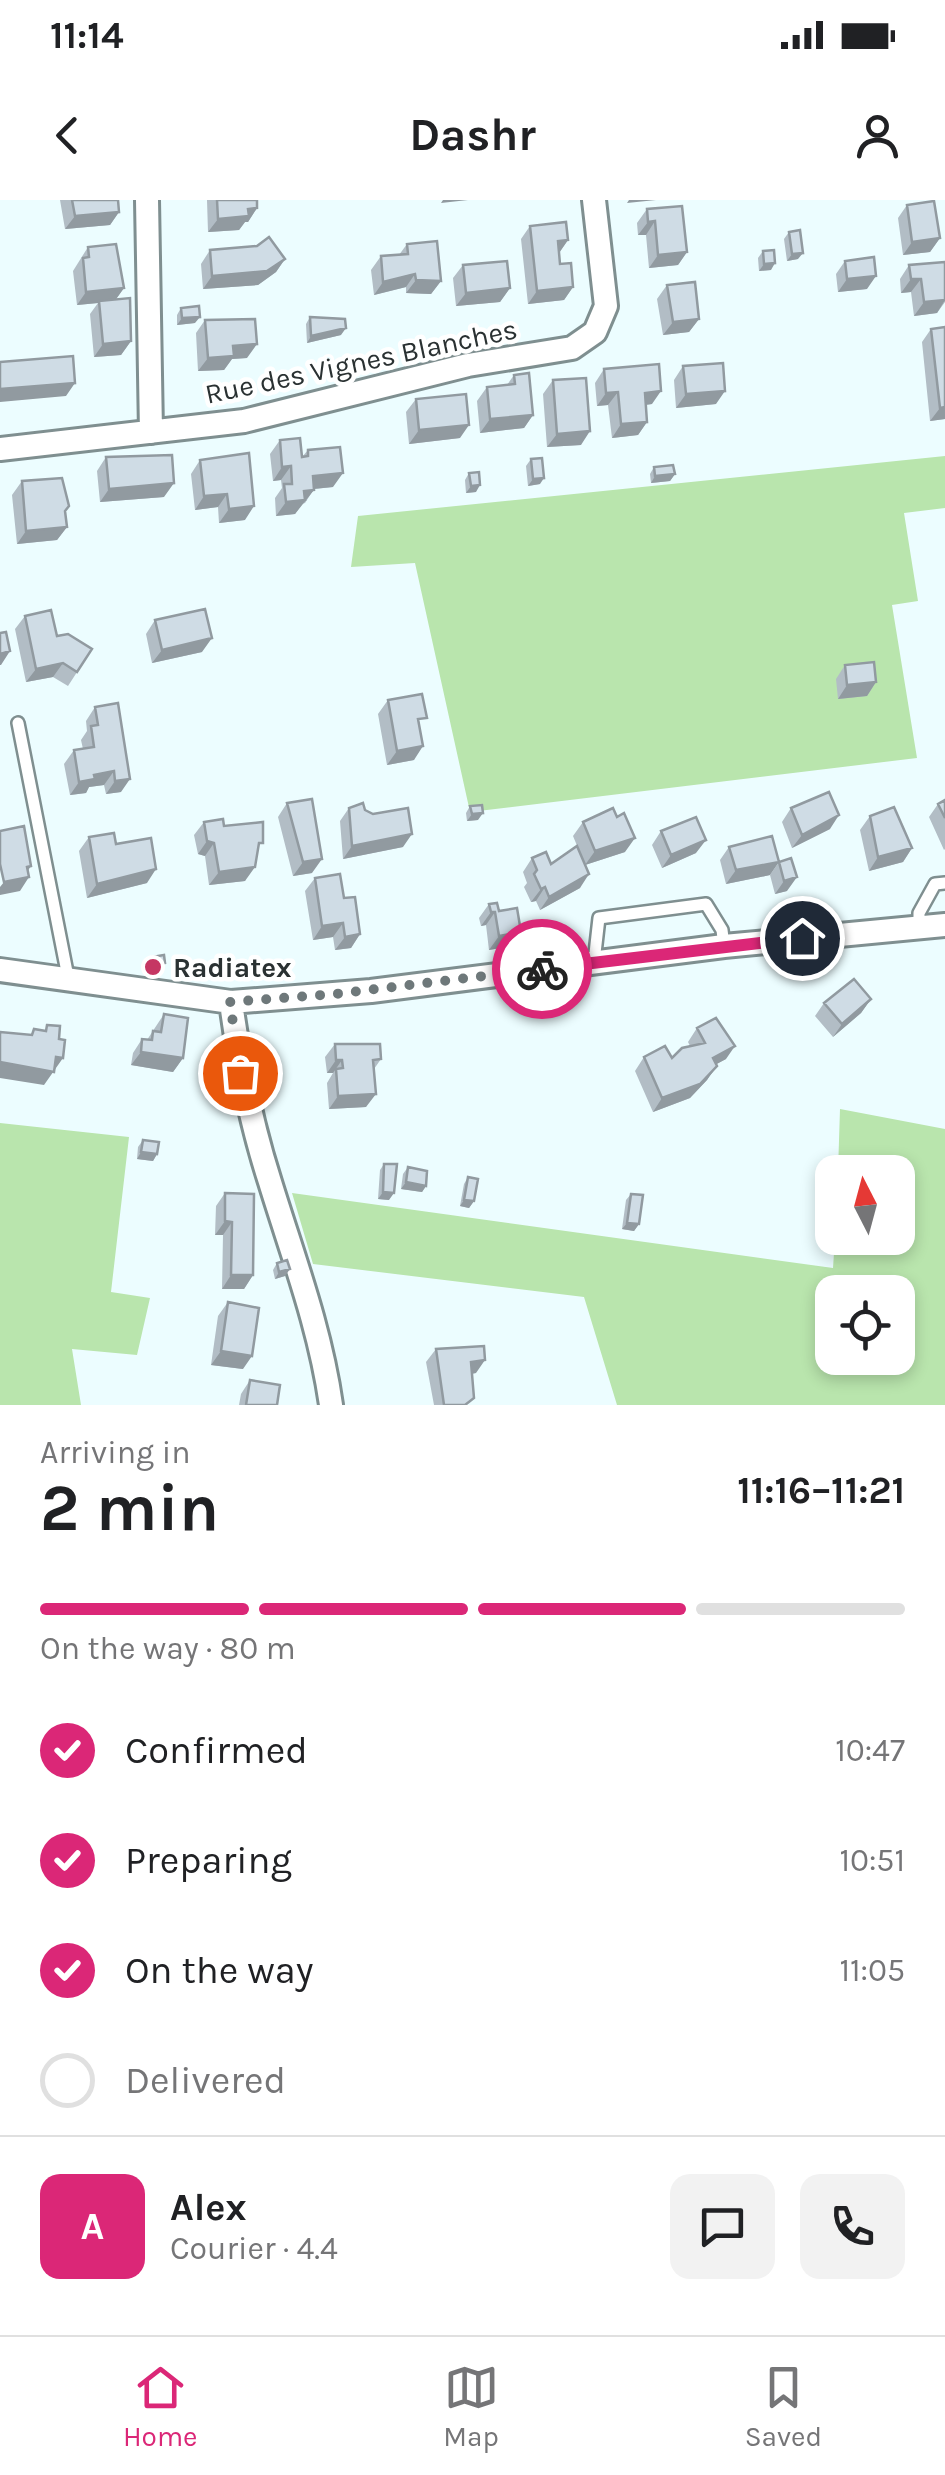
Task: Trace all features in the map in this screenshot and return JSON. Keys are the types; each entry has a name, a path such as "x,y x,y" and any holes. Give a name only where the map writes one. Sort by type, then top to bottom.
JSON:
{"street":[{"path":"147,200 151,432"},
{"name":"Rue des Vignes Blanches","path":"0,449 244,421 468,366 585,342 602,321 606,306 594,200"},
{"path":"0,970 230,1002 335,994 724,946 945,925"},
{"path":"230,1002 240,1073 269,1179 313,1311 331,1405"}],"lane":[{"path":"18,724 68,977"},
{"path":"920,927 919,913 935,884 945,883"},
{"path":"594,962 599,918 706,904 722,930 724,946"}],"green space":[{"path":"945,456 945,508 904,513 918,601 892,605 917,758 470,812 415,563 351,567 358,516"},
{"path":"840,1109 945,1129 945,1405 617,1405 584,1297 313,1264 292,1193 833,1268 834,1255 915,1255 915,1155 839,1155"},
{"path":"0,1123 129,1137 111,1292 150,1298 137,1355 72,1349 81,1405 0,1405"}],"building":[{"path":"72,200 118,200 119,212 75,216"},
{"path":"217,200 257,200 257,208 248,209 249,216 218,219"},
{"path":"934,201 940,238 912,242 907,205"},
{"path":"682,206 687,252 658,255 655,221 648,222 647,209"},
{"path":"566,222 568,240 558,241 560,264 571,263 573,287 537,291 530,226"},
{"path":"800,230 803,253 792,254 789,232"},
{"path":"269,237 285,259 267,271 212,276 210,250 257,246"},
{"path":"437,241 441,281 416,280 415,274 383,282 381,256 408,254 407,244"},
{"path":"116,244 124,288 86,292 83,258 89,257 88,247"},
{"path":"774,250 775,263 764,264 763,251"},
{"path":"874,257 876,276 847,279 845,261"},
{"path":"507,261 510,288 466,293 463,265"},
{"path":"945,262 945,300 924,302 921,279 911,279 909,265"},
{"path":"695,282 699,319 673,322 667,285"},
{"path":"130,298 131,341 103,344 99,301"},
{"path":"199,306 200,317 182,318 181,308"},
{"path":"310,317 345,319 346,328 311,336"},
{"path":"255,319 257,344 233,346 234,356 208,358 205,320"},
{"path":"945,327 945,407 940,408 931,329"},
{"path":"73,356 75,383 0,389 0,362"},
{"path":"723,363 725,391 686,394 683,366"},
{"path":"659,364 661,391 645,393 647,422 621,424 618,392 606,393 604,369"},
{"path":"529,373 533,415 490,419 487,387 515,384 514,375"},
{"path":"586,378 590,431 557,434 553,380"},
{"path":"466,394 469,425 419,430 416,399"},
{"path":"300,438 302,457 308,456 308,450 340,447 343,473 313,476 314,490 304,491 305,500 286,502 284,484 292,484 291,466 282,467 280,440"},
{"path":"249,453 254,506 229,509 227,494 204,496 200,460"},
{"path":"172,455 174,483 109,489 106,457"},
{"path":"542,458 544,478 533,479 531,459"},
{"path":"673,465 675,474 655,476 654,467"},
{"path":"479,472 480,485 471,486 469,473"},
{"path":"62,478 69,506 65,511 67,527 26,531 22,481"},
{"path":"205,609 212,638 162,650 155,620"},
{"path":"51,610 57,636 68,634 92,649 77,672 63,663 36,669 25,616"},
{"path":"6,632 10,651 0,654 0,633"},
{"path":"874,662 876,682 847,685 845,665"},
{"path":"422,694 427,718 418,719 423,746 397,751 388,700"},
{"path":"118,703 130,779 115,781 114,771 79,782 74,750 94,747 91,726 98,725 95,707"},
{"path":"829,792 839,815 802,835 791,808"},
{"path":"312,799 322,859 303,862 287,803"},
{"path":"945,800 945,818 938,804"},
{"path":"363,803 365,810 373,814 408,808 412,834 352,846 349,808"},
{"path":"482,805 483,813 472,814 470,806"},
{"path":"894,807 912,848 878,857 870,816"},
{"path":"613,808 617,817 624,813 635,838 595,851 583,822"},
{"path":"696,817 706,840 671,855 661,831"},
{"path":"223,819 224,826 263,822 263,843 259,843 255,867 219,872 214,843 207,841 204,822"},
{"path":"24,826 31,866 27,867 29,877 4,882 0,831"},
{"path":"114,833 116,844 151,838 156,869 97,884 89,837"},
{"path":"772,836 779,862 736,870 729,847"},
{"path":"577,846 589,874 549,897 534,874 537,870 532,858 546,852 551,864"},
{"path":"791,858 797,877 784,881 779,862"},
{"path":"340,874 344,898 355,897 360,934 345,937 343,923 322,926 315,878"},
{"path":"497,903 499,911 517,908 521,932 499,936 495,912 491,912 489,904"},
{"path":"164,955 165,963 153,965 152,957"},
{"path":"854,979 871,999 842,1024 824,1003"},
{"path":"164,1014 188,1018 183,1058 141,1052 142,1039 152,1040 153,1031 161,1032"},
{"path":"716,1018 735,1046 713,1058 717,1066 700,1084 662,1098 644,1057 665,1046 672,1058 682,1048 705,1043 697,1028"},
{"path":"47,1025 60,1026 59,1039 65,1040 63,1058 56,1057 54,1072 0,1062 0,1032 32,1035 34,1029 46,1031"},
{"path":"335,1044 380,1044 381,1059 373,1060 376,1094 338,1096 336,1069 343,1068 342,1060 336,1060"},
{"path":"143,1140 159,1142 157,1154 141,1152"},
{"path":"384,1164 397,1164 394,1193 383,1192"},
{"path":"408,1167 427,1171 426,1186 406,1182"},
{"path":"468,1177 478,1179 474,1201 464,1200"},
{"path":"225,1193 254,1194 253,1275 231,1275 232,1222 225,1221"},
{"path":"631,1194 643,1195 639,1224 627,1223"},
{"path":"287,1260 290,1269 279,1272 277,1263"},
{"path":"228,1302 259,1308 252,1356 221,1351"},
{"path":"484,1346 485,1360 471,1362 474,1398 465,1405 444,1405 436,1349"},
{"path":"250,1380 280,1385 277,1405 246,1405"}],"way so far":[{"path":"240,1073 230,1002 299,998 542,969"}],"place":[{"name":"Radiatex","path":"153,967"}],"route":[{"path":"542,969 802,938"}]}
